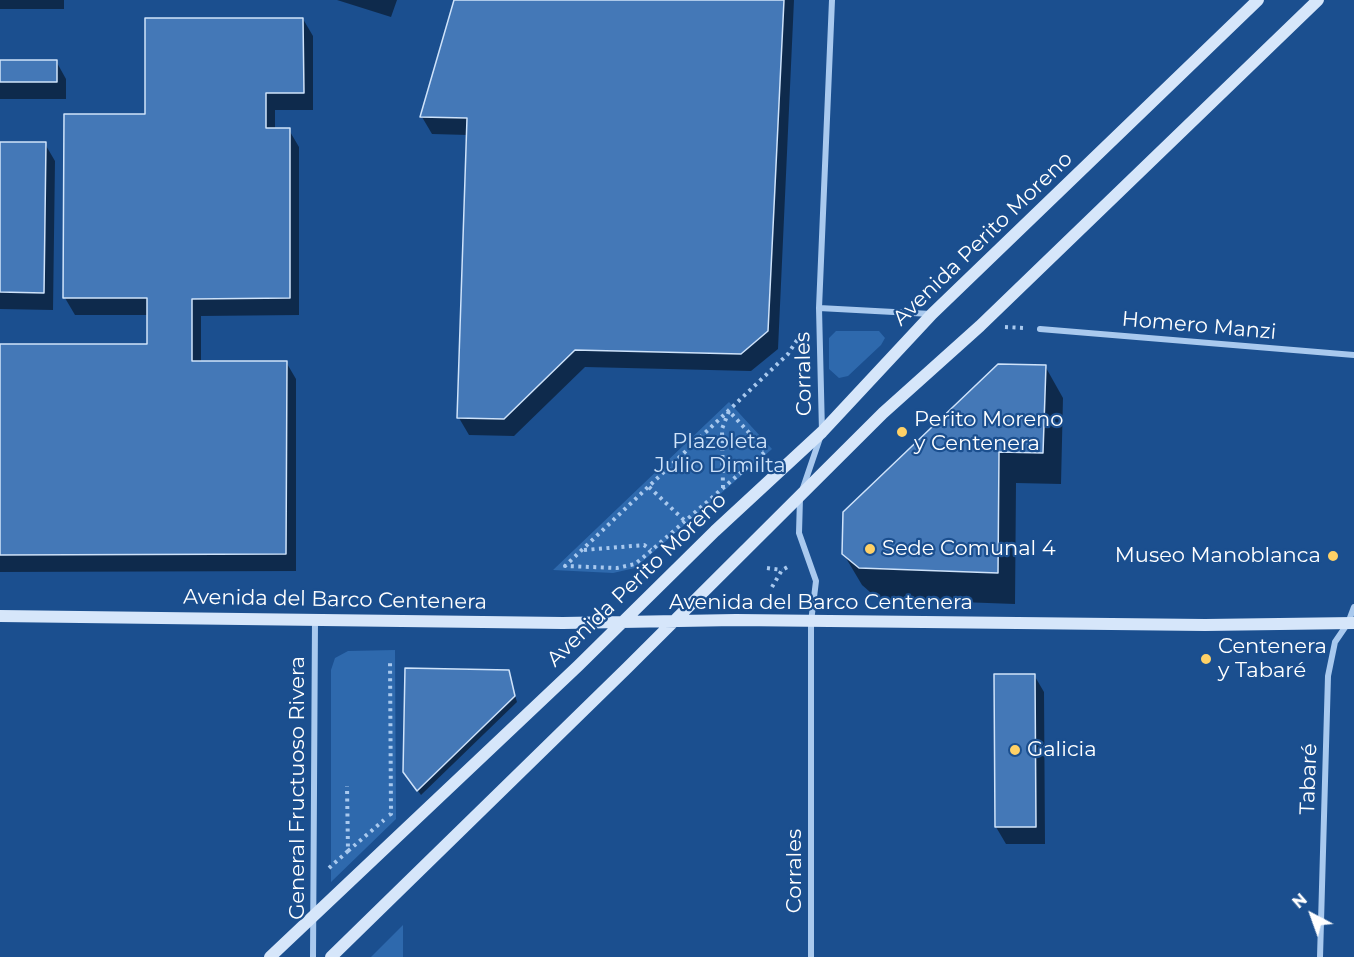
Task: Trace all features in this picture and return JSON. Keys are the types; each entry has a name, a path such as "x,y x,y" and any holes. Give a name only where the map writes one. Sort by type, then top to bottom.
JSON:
{"main road":[{"name":"Avenida Perito Moreno","path":"270,957 715,531 822,432 932,314 1258,0"},
{"path":"331,957 800,498 883,413 980,326 1318,0"},
{"name":"Avenida del Barco Centenera","path":"0,616 1193,625 1351,623"}],"street":[{"name":"Corrales","path":"811,957 811,622 816,581 799,533 800,498 822,432 819,308 832,0"},
{"path":"819,308 932,314"},
{"name":"Homero Manzi","path":"1040,329 1354,355"},
{"name":"Tabaré","path":"1320,957 1328,676 1335,642 1351,623 1354,607"},
{"name":"General Fructuoso Rivera","path":"313,957 315,620"}],"path":[{"path":"729,411 766,451 635,564 617,568 565,566 788,354 819,308"},
{"path":"980,326 1040,329"},
{"path":"723,488 722,429 729,411"},
{"path":"649,487 685,521"},
{"path":"583,550 644,545 651,550"},
{"path":"772,587 782,570 791,565"},
{"path":"767,568 782,570"},
{"path":"313,879 391,814 390,658"},
{"path":"347,786 348,851"}],"green space":[{"path":"836,331 879,331 885,338 881,345 848,376 839,378 829,369 829,338"},
{"name":"Plazoleta Julio Dimilta","path":"729,402 772,449 635,568 613,573 553,570"},
{"path":"395,650 396,819 331,882 331,670 335,658 348,651"},
{"path":"403,925 403,957 371,957"}],"building":[{"path":"454,0 784,0 768,331 741,354 575,350 504,419 457,418 467,118 420,117"},
{"path":"145,18 303,18 304,93 266,93 266,128 290,128 290,298 192,299 192,361 287,361 286,554 0,555 0,344 147,344 147,298 63,298 64,114 145,114"},
{"path":"0,60 57,60 57,82 0,82"},
{"path":"0,142 46,142 44,293 0,292"},
{"path":"998,364 1046,365 1043,453 999,452 998,573 859,568 842,554 843,512"},
{"path":"405,668 509,670 515,696 417,791 403,772"},
{"name":"Galicia","path":"994,674 1035,674 1036,827 995,827"}],"place":[{"name":"Perito Moreno y Centenera","path":"902,432"},
{"name":"Sede Comunal 4","path":"870,549"},
{"name":"Museo Manoblanca","path":"1333,556"},
{"name":"Centenera y Tabaré","path":"1206,659"},
{"name":"Galicia","path":"1015,750"}]}
